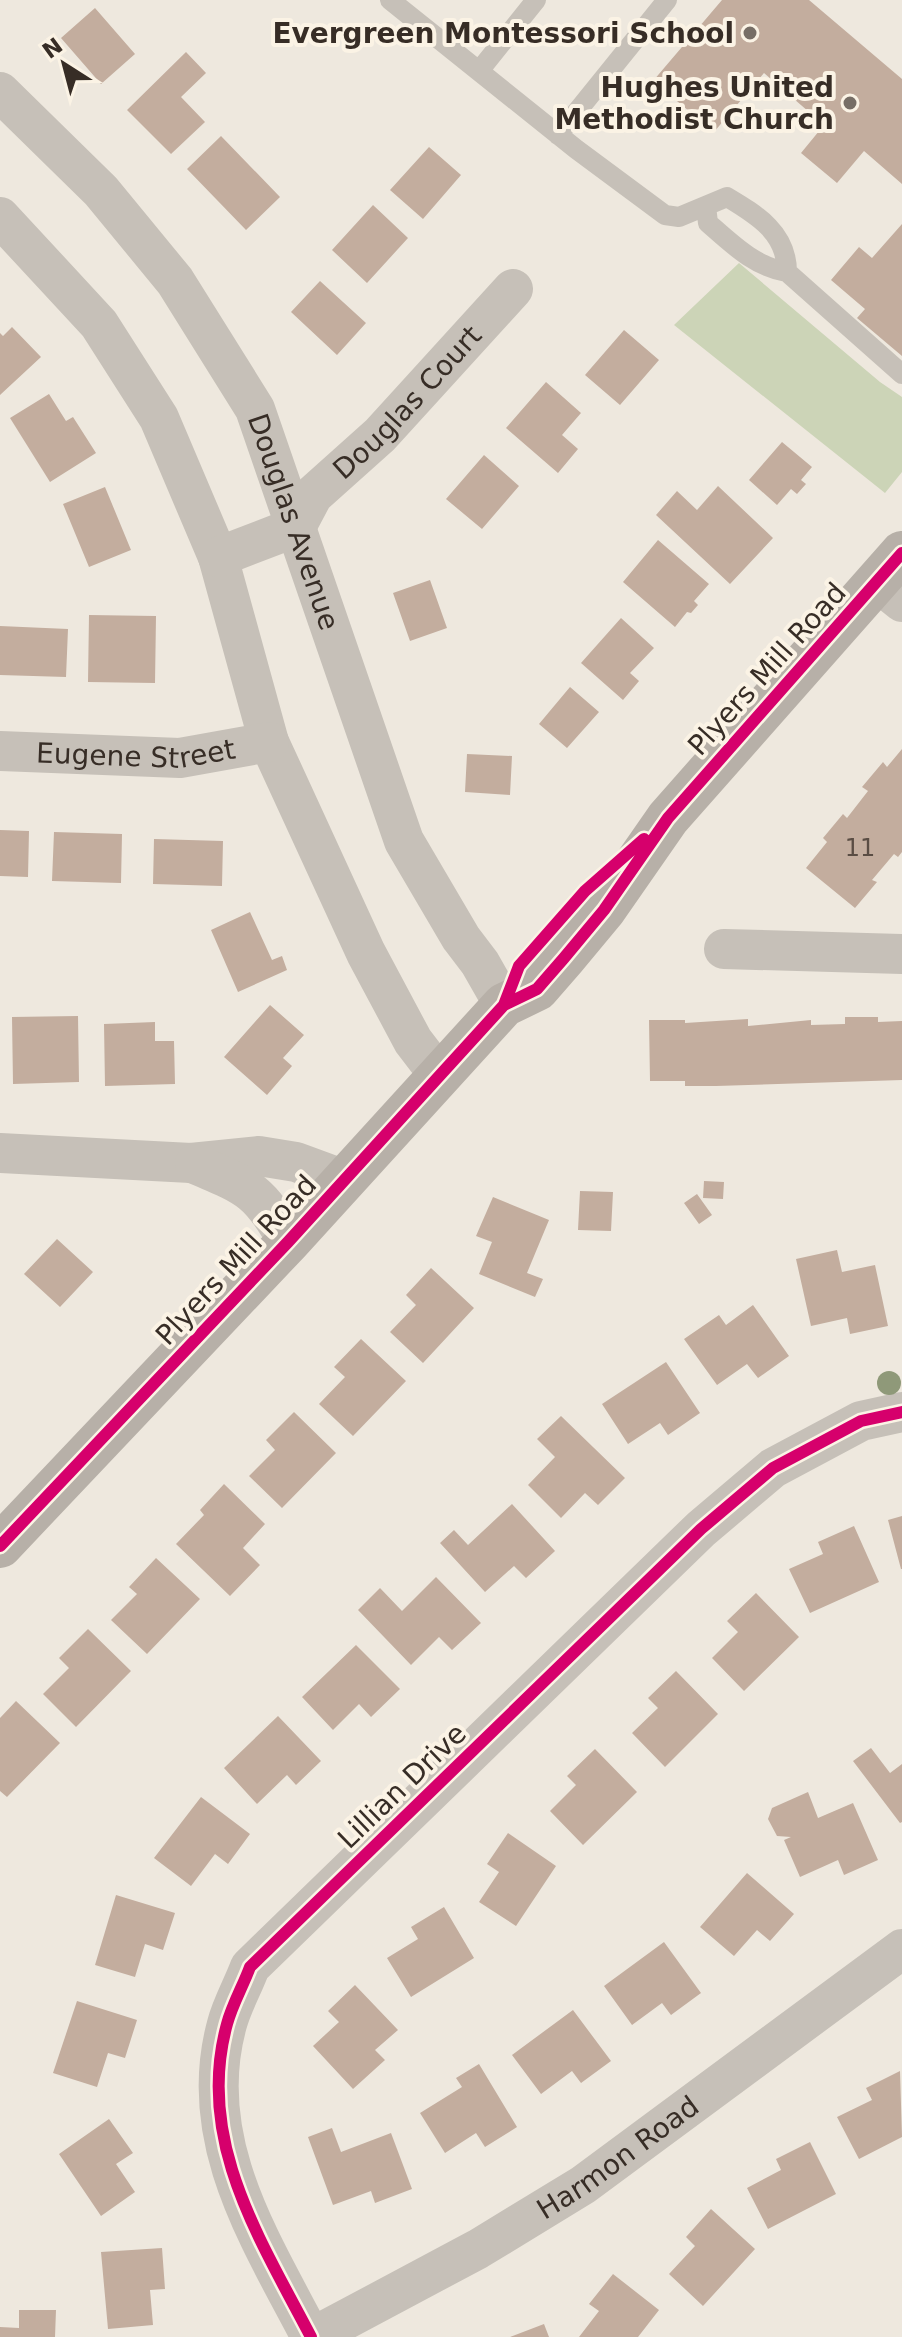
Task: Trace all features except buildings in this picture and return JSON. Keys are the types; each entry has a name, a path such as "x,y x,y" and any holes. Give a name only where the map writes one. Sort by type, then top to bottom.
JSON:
{"street":[{"name":"Douglas Avenue","path":"0,92 101,191 175,281 255,409 404,841 504,1005"},
{"path":"0,217 99,324 159,418 218,557 269,742 366,953 413,1041 439,1075"},
{"name":"Douglas Court","path":"296,527 313,495 380,435 513,289"},
{"path":"218,557 296,527"},
{"name":"Plyers Mill Road","path":"0,1546 288,1242 504,1005 519,966 585,891 668,818 894,579"},
{"name":"Eugene Street","path":"0,751 180,758 269,742"},
{"path":"724,949 902,954"},
{"path":"0,1153 191,1163 259,1156 296,1162 345,1180"},
{"path":"191,1163 238,1183 257,1195 277,1220 288,1242"},
{"name":"Lillian Drive","path":"312,2337 244,2208 225,2147 218,2082 227,2023 250,1967 701,1529 773,1468 861,1421 902,1412"},
{"name":"Harmon Road","path":"312,2337 478,2249 583,2185 902,1949"}],"lane":[{"path":"390,0 558,135 665,215 679,217 727,197 759,216 780,243 787,259 787,272"},
{"path":"479,71 536,0"},
{"path":"558,135 667,0"},
{"path":"706,206 708,223 738,249 769,269 787,272 902,374"}],"green space":[{"path":"739,263 902,397 902,472 885,493 674,325"}],"cycle path":[{"path":"0,1546 288,1242 504,1005 537,989 604,910 668,818 902,553"},
{"path":"504,1005 519,966 585,891 644,839"},
{"path":"311,2337 272,2263 238,2187 226,2148 219,2108 219,2067 227,2024 250,1967 701,1529 773,1468 861,1421 902,1412"}],"place":[{"name":"Evergreen Montessori School","path":"750,33"},
{"name":"Hughes United Methodist Church","path":"850,103"}]}
